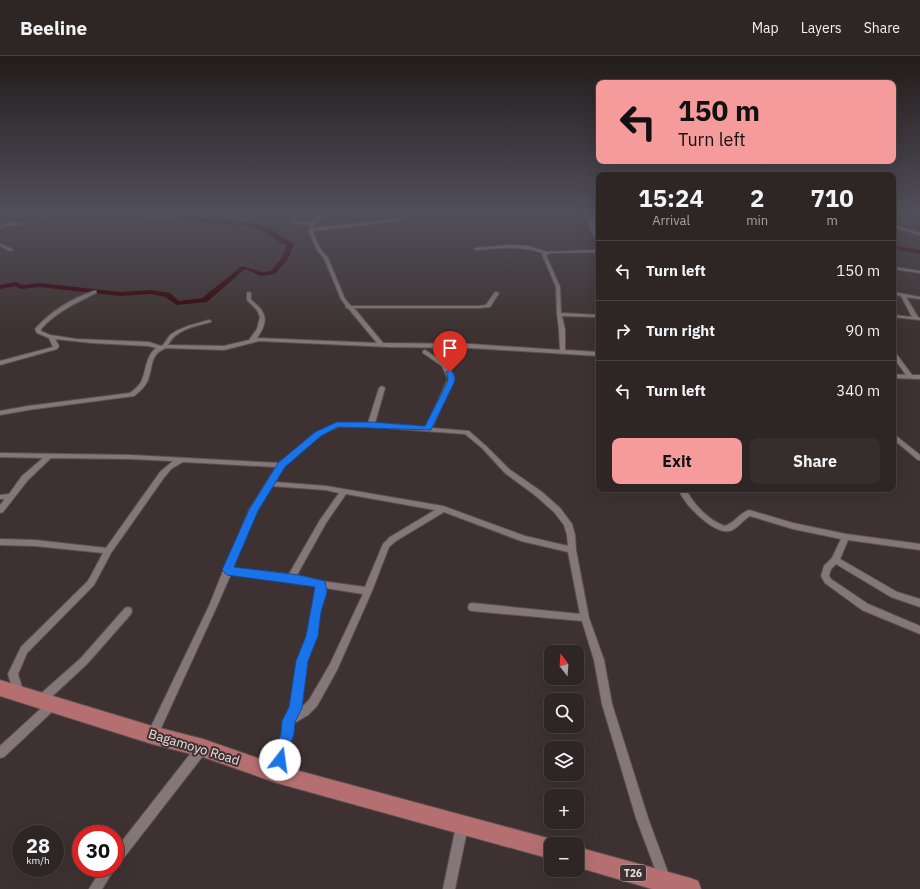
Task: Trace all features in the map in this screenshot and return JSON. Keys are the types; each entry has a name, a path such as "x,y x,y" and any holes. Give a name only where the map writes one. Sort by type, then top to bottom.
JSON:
{"highway":[{"name":"Bagamoyo Road","path":"0,688 152,735 203,748 277,774 544,847"},
{"name":"T26","path":"584,858 690,889"}],"street":[{"path":"322,253 326,258 331,274 348,307 369,328 381,344"},
{"path":"545,253 544,254 558,287 563,350"},
{"path":"896,268 920,272"},
{"path":"94,292 61,309 41,326 39,332 50,337 70,340 162,346 224,348 252,340 563,350 596,354"},
{"path":"249,292 248,300 258,307 262,316 261,328 252,340"},
{"path":"348,307 479,307 488,306 497,293"},
{"path":"896,294 920,298"},
{"path":"903,295 918,319"},
{"path":"559,314 596,316"},
{"path":"896,316 918,319"},
{"path":"0,413 132,395 139,391 144,383 151,353 162,346 171,335 209,321"},
{"path":"0,364 55,348 56,346 50,337"},
{"path":"425,352 444,365 452,378 428,429"},
{"path":"896,357 911,377"},
{"path":"896,376 920,377"},
{"path":"371,425 382,388"},
{"path":"152,735 213,606 253,510 281,466 302,446 328,428 345,424 458,430 474,437 507,472 538,494 564,516 571,534 572,550 585,618 599,660 607,704 642,818 666,882"},
{"path":"896,438 920,458"},
{"path":"0,455 48,457 131,457 281,466"},
{"path":"0,510 25,478 48,457"},
{"path":"19,694 13,674 24,650 91,583 108,551 164,470 180,460"},
{"path":"270,484 298,485 344,491 443,509 524,539 572,550"},
{"path":"291,578 323,522 344,491"},
{"path":"684,492 693,506 718,526 723,528 728,528 749,513 793,526 846,537 920,547"},
{"path":"0,497 11,496"},
{"path":"288,721 304,712 313,703 334,667 388,543 443,509"},
{"path":"846,537 835,560 827,568 825,576 828,581 865,607 920,630"},
{"path":"0,542 35,543 108,551"},
{"path":"835,560 894,595 920,604"},
{"path":"227,570 368,590"},
{"path":"277,774 287,733 288,721 296,708 302,661 312,636 315,612 321,592 321,584"},
{"path":"472,607 585,618"},
{"path":"0,753 48,702 128,611"},
{"path":"124,848 186,772 203,748"},
{"path":"449,889 462,824"},
{"path":"95,889 104,877"}],"waterway":[{"path":"0,287 16,284 21,287 40,285 120,294 151,292 167,295 177,303 204,300 244,267 257,271 261,274 273,273 284,260 287,253"}],"route":[{"path":"280,760 287,733 288,721 296,708 302,661 312,636 315,612 321,592 321,584 299,579 227,570 253,510 281,466 302,446 328,428 345,424 428,429 448,390 452,378 450,372"}]}
